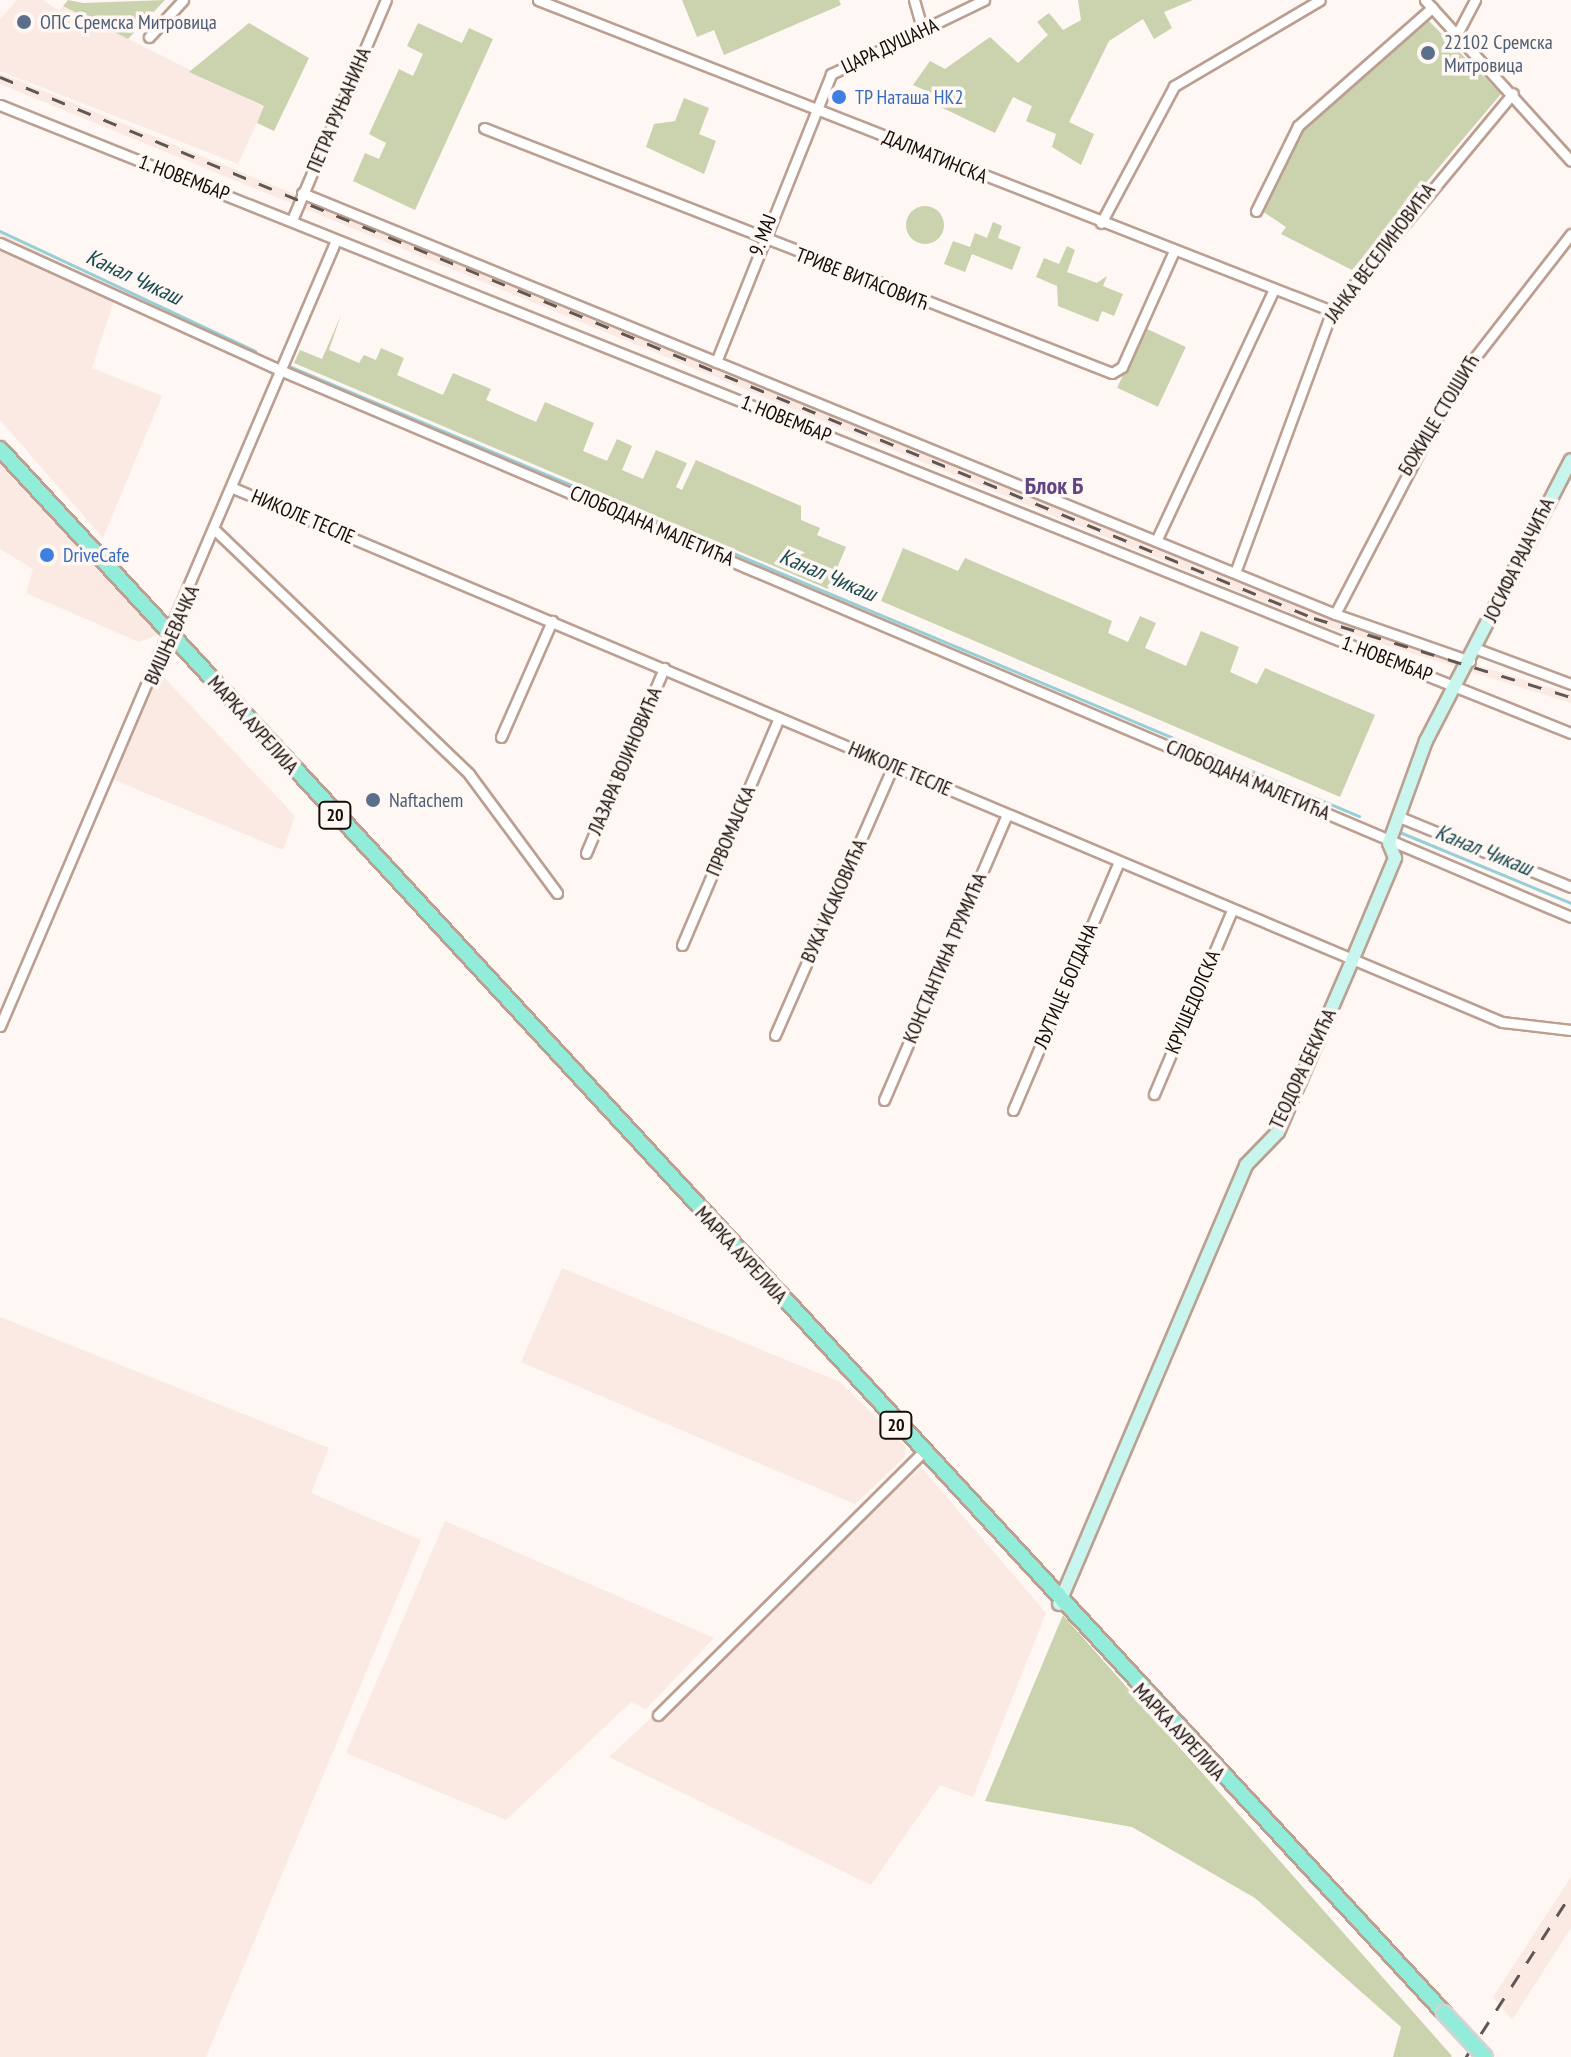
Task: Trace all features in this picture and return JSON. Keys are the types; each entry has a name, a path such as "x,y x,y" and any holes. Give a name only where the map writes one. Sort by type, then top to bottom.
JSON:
{"main road":[{"name":"МАРКА АУРЕЛИЈА","path":"0,449 1059,1604 1485,2057"}],"street":[{"path":"149,37 183,0"},
{"name":"ПЕТРА РУЊАНИНА","path":"292,220 386,0"},
{"name":"ДАЛМАТИНСКА","path":"538,0 1332,311"},
{"path":"914,0 923,32"},
{"name":"ЦАРА ДУШАНА","path":"814,109 831,74 984,0"},
{"path":"1101,223 1174,86 1320,0"},
{"path":"1456,36 1475,0"},
{"path":"1256,211 1298,126 1429,4 1513,93 1571,161"},
{"name":"ЈАНКА ВЕСЕЛИНОВИЋА","path":"1236,570 1332,311 1513,93"},
{"name":"1. НОВЕМБАР","path":"0,105 1571,733"},
{"name":"9. МАЈ","path":"716,362 760,240 814,109"},
{"name":"ТРИВЕ ВИТАСОВИЋ","path":"484,128 760,240 1112,373 1122,367 1174,251"},
{"name":"1. НОВЕМБАР","path":"302,193 1156,541 1236,570 1335,614 1571,684"},
{"name":"БОЖИЦЕ СТОЈШИЋ","path":"1335,614 1455,383 1571,234"},
{"name":"ВИШЊЕВАЧКА","path":"0,1026 216,531 336,240"},
{"name":"СЛОБОДАНА МАЛЕТИЋА","path":"0,243 280,370 1571,917"},
{"path":"1156,541 1274,289"},
{"name":"ЈОСИФА РАЈАЧИЋА","path":"1474,655 1571,460"},
{"name":"НИКОЛЕ ТЕСЛЕ","path":"233,488 1502,1022 1571,1030"},
{"path":"216,531 469,774 557,893"},
{"path":"501,737 552,621"},
{"name":"ТЕОДОРА БЕКИЋА","path":"1059,1604 1246,1165 1278,1132 1395,858 1391,839 1426,741 1474,655"},
{"name":"ЛАЗАРА ВОЈИНОВИЋА","path":"586,853 664,668"},
{"name":"ПРВОМАЈСКА","path":"682,945 779,718"},
{"name":"ВУКА ИСАКОВИЋА","path":"775,1035 893,766"},
{"name":"КОНСТАНТИНА ТРУМИЋА","path":"884,1100 1007,815"},
{"path":"1397,818 1571,887"},
{"name":"ЉУТИЦЕ БОГДАНА","path":"1013,1110 1119,862"},
{"name":"КРУШЕДОЛСКА","path":"1154,1094 1232,910"},
{"path":"658,1715 922,1453"}],"shaded area":[{"path":"17,0 43,0 59,11 63,6 264,107 238,164 0,71 0,19"},
{"path":"0,73 1252,588 1355,628 1571,694 1571,703 1318,624 0,84"},
{"path":"0,232 117,291 92,368 162,396 103,538 0,420"},
{"path":"0,459 160,634 139,642 26,593 33,569 0,549"},
{"path":"158,671 295,816 283,850 112,779"},
{"path":"562,1268 840,1382 906,1447 904,1458 855,1504 521,1362"},
{"path":"0,1317 329,1448 311,1493 421,1540 206,2057 0,2057"},
{"path":"921,1467 1046,1613 973,1797 940,1785 871,1885 609,1757"},
{"path":"445,1521 714,1638 646,1709 631,1702 506,1820 346,1753"},
{"path":"1571,1877 1571,1928 1512,2020 1493,1997"}],"green space":[{"path":"68,0 83,3 165,0 128,39 63,6"},
{"path":"682,0 839,0 841,5 724,55 714,30 697,37"},
{"path":"1078,0 1193,0 1164,12 1172,28 1154,39 1143,19 1109,41 1069,122 1094,134 1081,165 1052,147 1056,134 1026,121 1032,106 1013,97 995,133 930,102 933,94 913,85 930,61 945,69 990,37 1018,63 1048,35 1037,22 1049,13 1063,30 1081,20"},
{"path":"1426,18 1501,94 1352,270 1281,234 1286,227 1262,211 1305,126"},
{"path":"249,23 309,58 274,131 257,123 264,106 189,72"},
{"path":"418,23 462,43 469,28 493,39 415,210 353,181 365,153 379,159 386,143 369,134 399,69 413,76 423,54 407,46"},
{"path":"684,98 709,108 699,134 716,141 704,174 646,147 654,124 675,121"},
{"path":"925,206 939,211 944,225 939,239 925,244 911,239 906,225 911,211"},
{"path":"993,222 1002,226 998,238 1021,247 1012,270 972,254 965,272 944,264 953,241 970,247 975,233 987,238"},
{"path":"1067,246 1075,250 1067,272 1097,283 1107,276 1103,286 1123,294 1114,316 1102,311 1098,322 1058,306 1057,286 1036,277 1044,258 1059,264"},
{"path":"341,315 329,350 359,363 364,355 376,360 381,348 404,358 397,375 443,395 453,373 491,389 486,400 536,422 545,402 594,423 583,451 607,461 617,439 632,446 622,470 643,479 656,450 687,463 676,487 682,490 696,460 801,506 801,520 820,528 817,535 846,547 828,589 294,363 300,350 322,359"},
{"path":"1145,328 1186,347 1158,407 1117,388"},
{"path":"903,548 958,571 965,558 1112,621 1108,633 1128,642 1140,616 1156,623 1145,648 1186,666 1201,631 1239,647 1230,672 1257,684 1265,668 1375,715 1340,797 881,601"},
{"path":"1063,1615 1451,2057 1393,2057 1401,2027 1255,1898 1132,1827 985,1801"}],"waterway":[{"name":"Канал Чикаш","path":"0,231 255,351"},
{"name":"Канал Чикаш","path":"286,365 1359,816"},
{"name":"Канал Чикаш","path":"1397,831 1571,903"}],"railway":[{"path":"0,77 1314,618 1571,697"},
{"path":"1466,2057 1571,1894"}],"place":[{"name":"ОПС Сремска Митровица","path":"24,22"},
{"name":"22102 Сремска Митровица","path":"1428,53"},
{"name":"ТР Наташа НК2","path":"839,97"},
{"name":"DriveCafe","path":"47,555"},
{"name":"Naftachem","path":"373,800"}],"district":[{"name":"Блок Б","path":"1054,486"}]}
